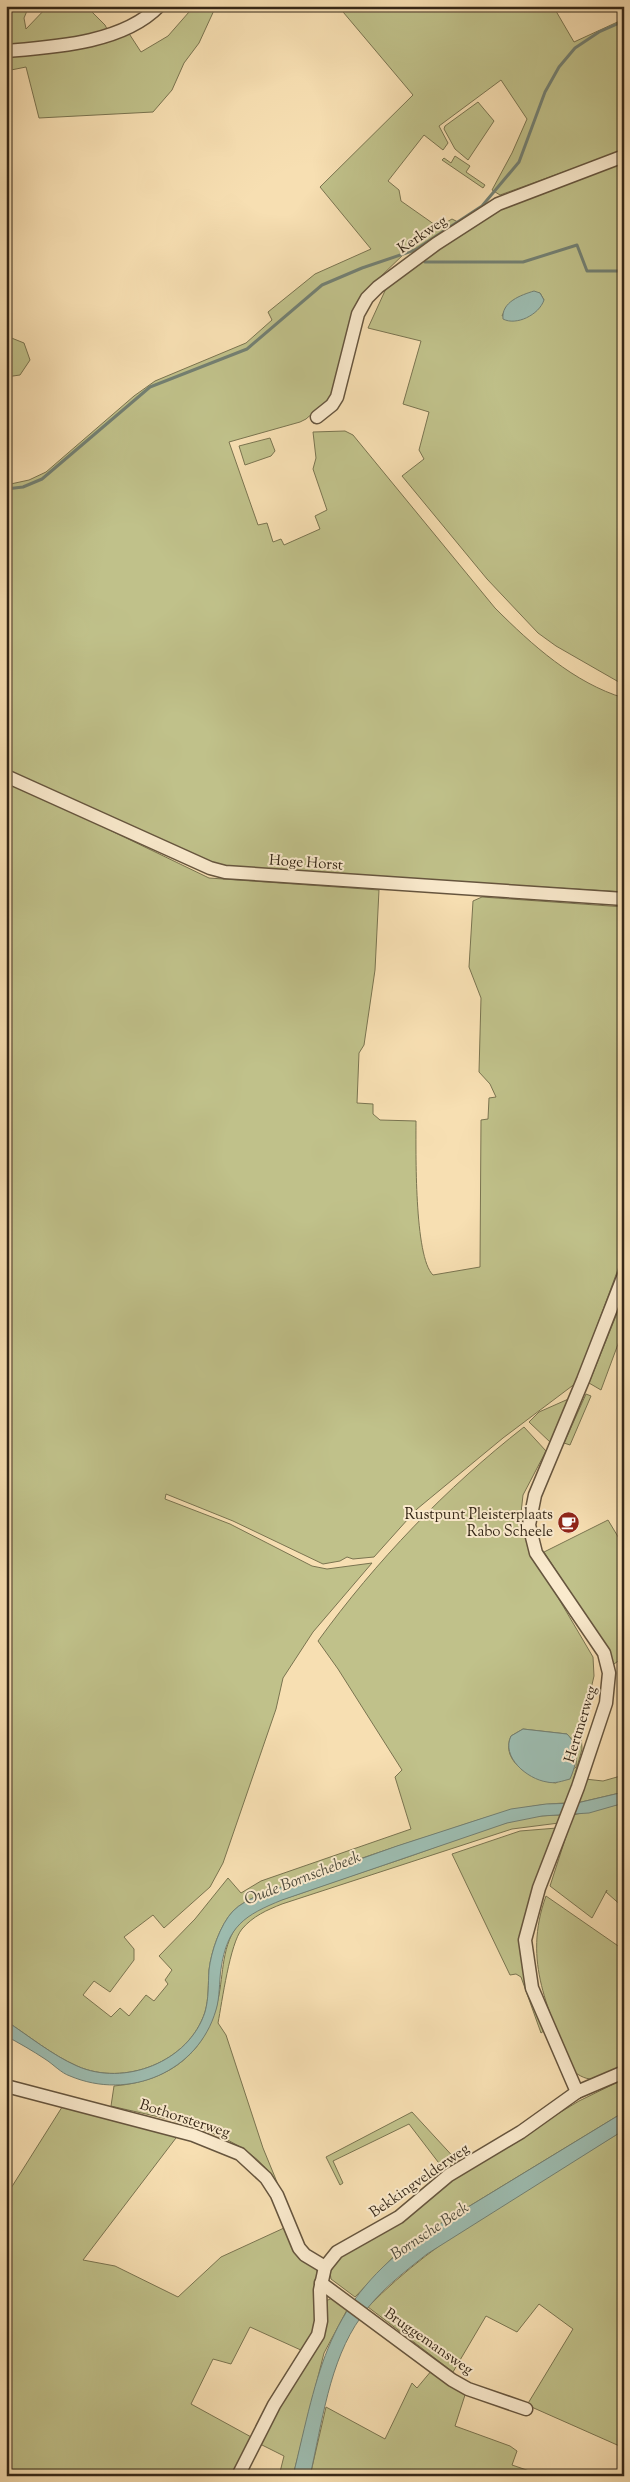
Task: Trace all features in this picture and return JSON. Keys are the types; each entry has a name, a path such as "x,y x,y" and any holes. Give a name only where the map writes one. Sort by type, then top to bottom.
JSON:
{"street":[{"path":"6,52 68,45 90,40 132,26 147,17 158,6"},
{"name":"Kerkweg","path":"317,417 332,405 337,396 358,314 367,298 378,287 428,249 498,204 624,156"},
{"name":"Hoge Horst","path":"6,776 210,868 224,872 624,899"},
{"name":"Hertmerweg","path":"577,2092 535,1996 525,1952 526,1931 606,1704 609,1690 608,1665 599,1644 569,1604 536,1553 529,1531 530,1512 534,1495 583,1380 624,1275"},
{"path":"577,2092 624,2072"},
{"name":"Bothorsterweg","path":"6,2086 194,2135 240,2154 266,2178 277,2194 299,2248 305,2255 325,2267"},
{"name":"Bekkingvelderweg","path":"238,2476 274,2405 318,2335 321,2321 321,2283 325,2267 338,2252 347,2245 399,2218 449,2175 521,2132 577,2092"},
{"name":"Bruggemansweg","path":"321,2283 452,2380 468,2389 526,2409"}],"green space":[{"path":"6,6 29,6 24,18 26,29 48,6 86,6 105,25 108,31 72,41 6,48"},
{"path":"183,6 216,6 199,43 184,63 172,90 153,112 39,118 26,67 6,71 6,56 128,32 141,52 168,36 189,12"},
{"path":"338,6 553,6 574,42 624,19 624,150 500,195 492,190 512,153 527,119 501,80 439,126 448,143 443,150 424,135 388,181 399,190 401,201 438,227 452,219 458,222 415,250 406,252 377,280 358,305 331,397 300,422 229,442 258,525 267,523 273,542 281,539 284,545 320,529 315,516 327,510 313,469 316,458 313,432 345,431 353,435 495,608 509,622 539,649 571,673 588,683 624,698 624,892 213,867 6,769 6,485 29,480 46,472 134,396 155,381 246,343 272,320 268,312 315,274 371,249 320,187 413,95"},
{"path":"478,102 494,121 468,160 455,149 444,129 445,126"},
{"path":"455,156 470,166 466,172 485,185 483,188 442,160 444,158 451,163"},
{"path":"624,160 624,685 556,646 538,633 487,579 402,476 424,459 419,450 429,412 403,404 421,341 368,328 389,282 482,217","holes":["540,293 544,300 502,316 509,305 522,297"]},
{"path":"9,337 24,343 30,360 20,375 6,377 6,338"},
{"path":"270,438 275,451 271,456 245,465 239,446"},
{"path":"6,780 209,878 379,890 375,970 364,1045 359,1053 357,1103 373,1104 373,1114 380,1120 416,1121 416,1177 419,1226 422,1247 427,1264 433,1275 480,1267 481,1120 488,1119 489,1098 496,1097 490,1084 479,1072 481,998 469,967 473,901 482,897 624,907 624,1253 576,1383 503,1438 417,1509 374,1557 353,1559 347,1557 340,1561 323,1564 233,1521 166,1494 165,1499 230,1524 312,1566 327,1569 372,1563 313,1632 283,1678 276,1709 223,1863 210,1887 164,1928 153,1915 124,1937 134,1949 134,1960 110,1992 94,1981 83,1995 111,2017 120,2008 129,2016 146,1995 154,2001 168,1984 165,1980 172,1970 159,1956 195,1919 228,1878 241,1893 261,1881 411,1829 395,1777 402,1770 318,1641 340,1611 388,1554 440,1500 495,1450 524,1427 546,1451 523,1495 521,1513 524,1531 533,1555 593,1657 594,1676 581,1732 582,1749 567,1803 535,1806 488,1817 327,1870 259,1895 242,1904 228,1917 214,1947 209,1970 205,2012 197,2030 170,2057 153,2066 115,2073 95,2072 77,2066 59,2056 6,2021","holes":["523,1729 567,1734 573,1741 576,1749 576,1767 556,1783 529,1774 514,1762 510,1754 511,1736"]},
{"path":"624,1296 624,1328 601,1390 589,1383"},
{"path":"586,1394 591,1396 570,1445 564,1443"},
{"path":"573,1397 551,1443 529,1422 539,1412"},
{"path":"608,1520 620,1540 624,1538 624,1657 614,1664 608,1650 544,1552"},
{"path":"624,1775 624,1792 577,1803 585,1779 603,1781"},
{"path":"624,1803 624,1908 606,1892 607,1890 592,1918 550,1886 573,1815"},
{"path":"562,1815 559,1823 512,1829 282,1904 256,1917 242,1929 230,1959 218,2023 226,2035 263,2148 279,2187 266,2168 248,2152 228,2140 205,2130 181,2123 111,2106 114,2086 153,2078 184,2060 196,2048 206,2033 214,2015 228,1944 237,1926 250,1913 270,1903 493,1827 525,1818"},
{"path":"557,1828 525,1920 545,2030 541,2033 521,1977 516,1974 510,1975 452,1854 520,1831"},
{"path":"546,1896 624,1950 624,2066 598,2078 587,2078 573,2071 555,2027 542,1985 537,1943 539,1920"},
{"path":"624,2079 624,2112 422,2235 396,2254 355,2297 331,2279 330,2272 338,2259 458,2174 579,2101"},
{"path":"64,2104 179,2134 83,2260 115,2266 178,2297 221,2257 284,2228 317,2268 316,2329 303,2351 250,2327 231,2364 213,2359 191,2404 253,2438 232,2476 6,2476 6,2196"},
{"path":"412,2112 458,2162 445,2171 409,2124 333,2161 343,2183 340,2185 326,2157"},
{"path":"619,2133 624,2139 624,2448 527,2405 573,2329 539,2304 517,2332 486,2316 453,2372 368,2307 425,2256 456,2234 488,2212"},
{"path":"332,2298 348,2308 324,2353 293,2476 279,2476 284,2456 258,2443 289,2389 326,2301"},
{"path":"432,2370 465,2395 455,2426 510,2446 517,2451 512,2465 544,2476 310,2476 326,2407 385,2439 412,2383 417,2388"}],"shaded area":[{"path":"534,291 540,293 544,300 537,310 520,320 508,321 503,319 505,308 513,300"},
{"path":"523,1729 567,1734 576,1750 576,1761 570,1779 556,1782 539,1780 524,1772 518,1766 510,1752 509,1744 511,1736"},
{"path":"624,1792 624,1803 589,1813 542,1816 507,1823 282,1900 248,1917 233,1932 228,1942 221,1969 216,2010 207,2032 194,2050 177,2065 158,2076 137,2082 115,2085 92,2083 67,2075 48,2061 6,2036 6,2021 59,2056 77,2066 95,2072 115,2073 153,2066 170,2057 197,2030 205,2012 210,1963 217,1939 228,1917 245,1902 259,1895 397,1846 511,1809 546,1804 577,1803"},
{"path":"624,2112 624,2130 427,2254 391,2283 375,2299 350,2334 341,2353 328,2394 310,2476 293,2476 320,2371 331,2341 346,2313 365,2286 390,2260 422,2235"}],"waterway":[{"path":"6,489 23,487 42,479 150,387 247,349 322,285 362,268 415,250 482,206 519,162 545,92 559,67 575,48 599,32 624,21"},
{"path":"425,262 523,262 577,245 587,271 624,271"}],"place":[{"name":"Rustpunt Pleisterplaats Rabo Scheele","path":"569,1523"}],"water label":[{"name":"Oude Bornschebeek","path":"302,1877"},
{"name":"Bornsche Beek","path":"429,2230"}]}
